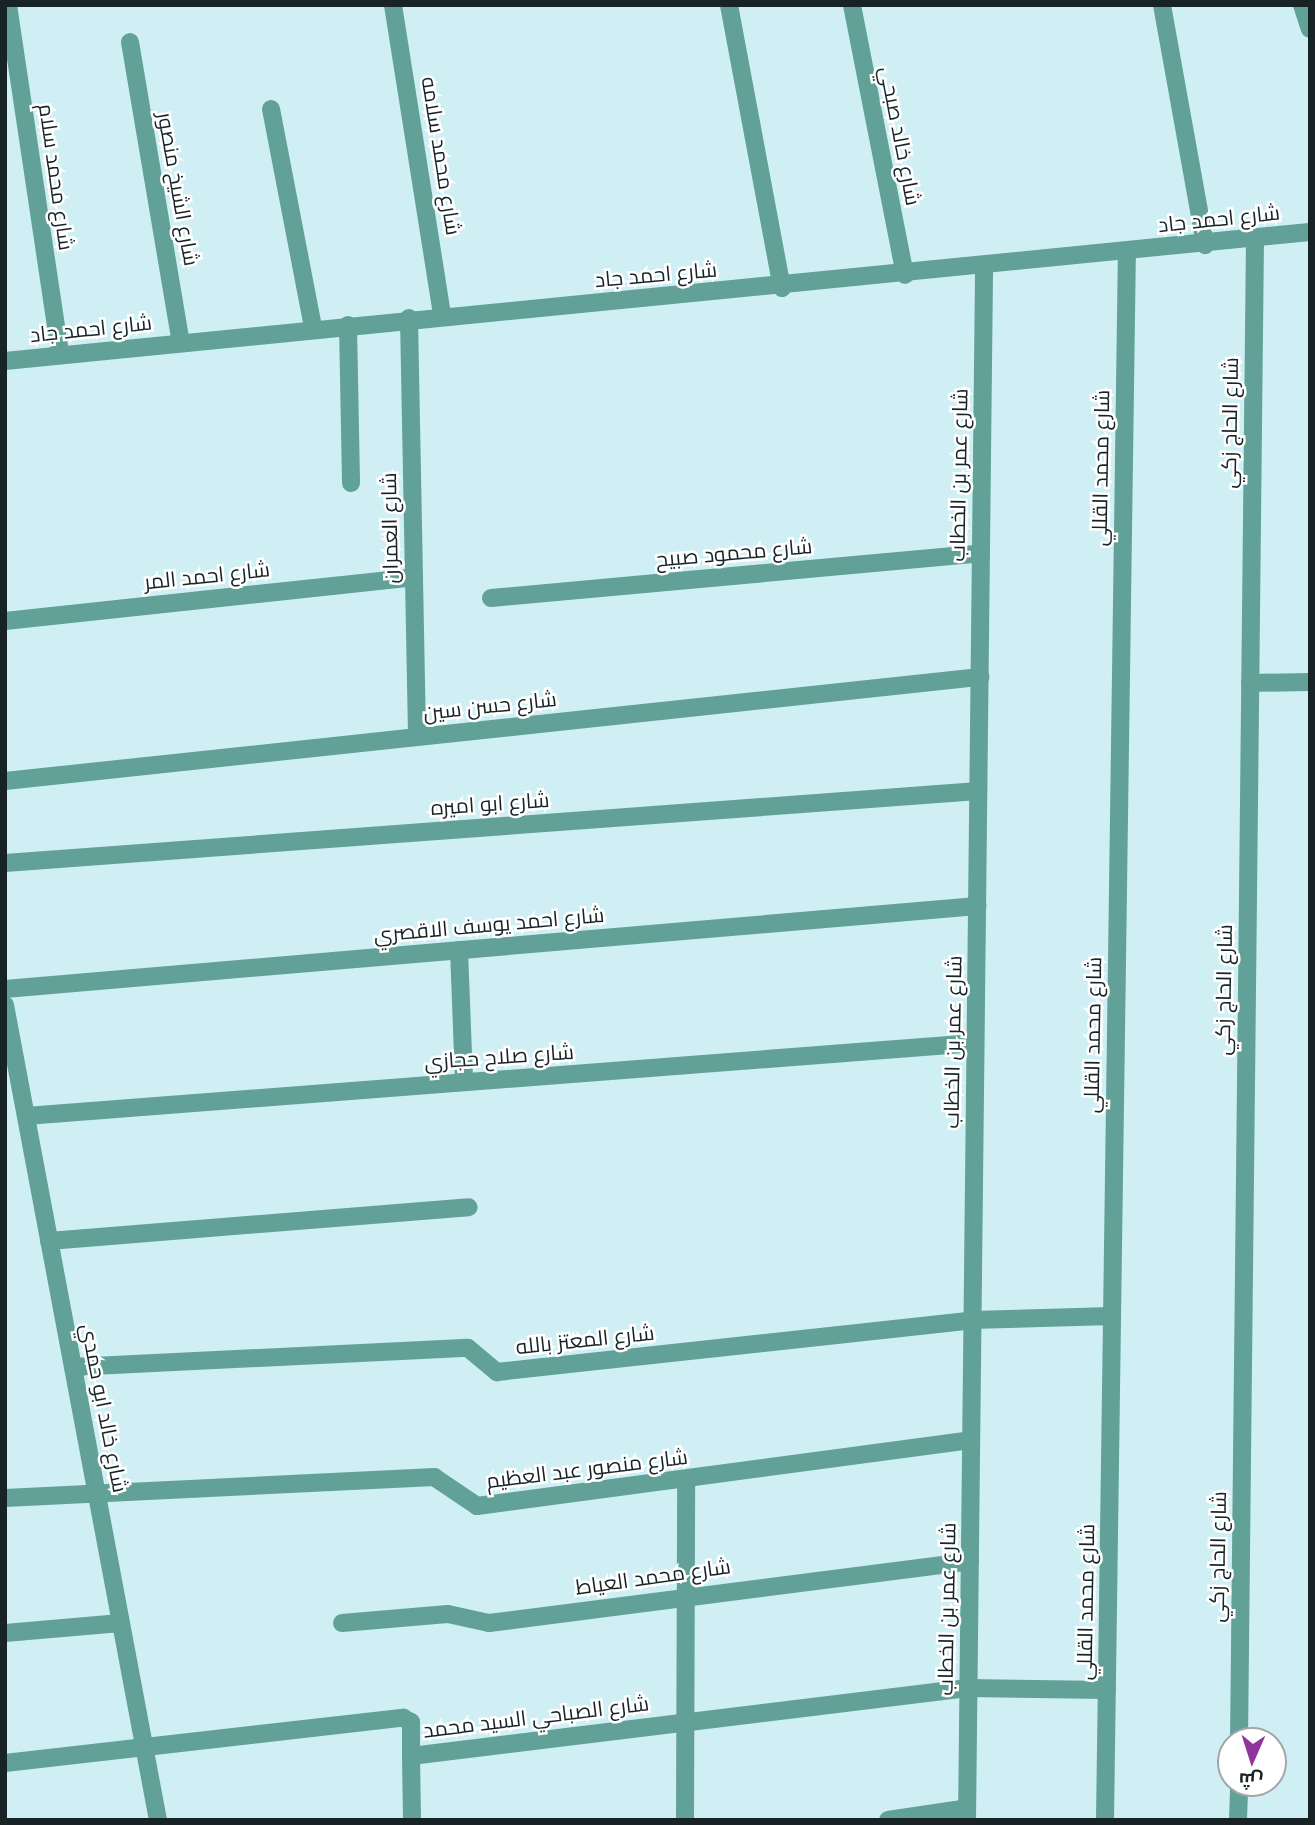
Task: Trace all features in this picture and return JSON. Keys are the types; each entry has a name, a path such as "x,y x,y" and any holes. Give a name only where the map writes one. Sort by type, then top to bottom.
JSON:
{"street":[{"name":"شارع محمد سلام","path":"8,5 60,355"},
{"name":"شارع محمد سلامه","path":"393,5 442,315"},
{"path":"729,5 782,288"},
{"name":"شارع خالد صبحي","path":"852,5 905,275"},
{"path":"1162,5 1205,245"},
{"path":"1303,5 1310,29"},
{"name":"شارع الشيخ منصور","path":"130,43 181,342"},
{"path":"271,109 313,328"},
{"name":"شارع احمد جاد","path":"5,361 409,318 782,288 984,265 1255,240 1310,232"},
{"name":"شارع الحاج زكي","path":"1239,1727 1255,240"},
{"name":"شارع محمد القللي","path":"1105,1820 1127,252"},
{"name":"شارع عمر بن الخطاب","path":"967,1814 984,265"},
{"name":"شارع العمران","path":"409,318 417,737"},
{"path":"348,325 351,483"},
{"name":"شارع محمود صبيح","path":"491,598 981,553"},
{"name":"شارع احمد المر","path":"5,621 414,577"},
{"name":"شارع حسن سين","path":"5,781 980,677"},
{"path":"1250,683 1310,682"},
{"name":"شارع ابو اميره","path":"5,863 978,791"},
{"name":"شارع احمد يوسف الاقصري","path":"5,989 977,906"},
{"path":"459,950 464,1083"},
{"name":"شارع خالد ابو حمدي","path":"5,1005 158,1820"},
{"name":"شارع صلاح حجازي","path":"26,1116 975,1044"},
{"path":"49,1241 469,1207"},
{"name":"شارع المعتز بالله","path":"73,1367 468,1348 497,1372 972,1320 1112,1316"},
{"name":"شارع منصور عبد العظيم","path":"5,1498 96,1490 434,1477 477,1506 971,1440"},
{"path":"685,1820 686,1479"},
{"name":"شارع محمد العياط","path":"342,1623 448,1614 489,1622 970,1561"},
{"path":"5,1633 121,1623"},
{"name":"شارع الصباحي السيد محمد","path":"5,1763 145,1751 403,1718 411,1722 411,1756 685,1720 968,1688 1107,1690"},
{"path":"411,1756 412,1820"},
{"path":"1238,1820 1239,1797"},
{"path":"888,1820 967,1814"}]}
